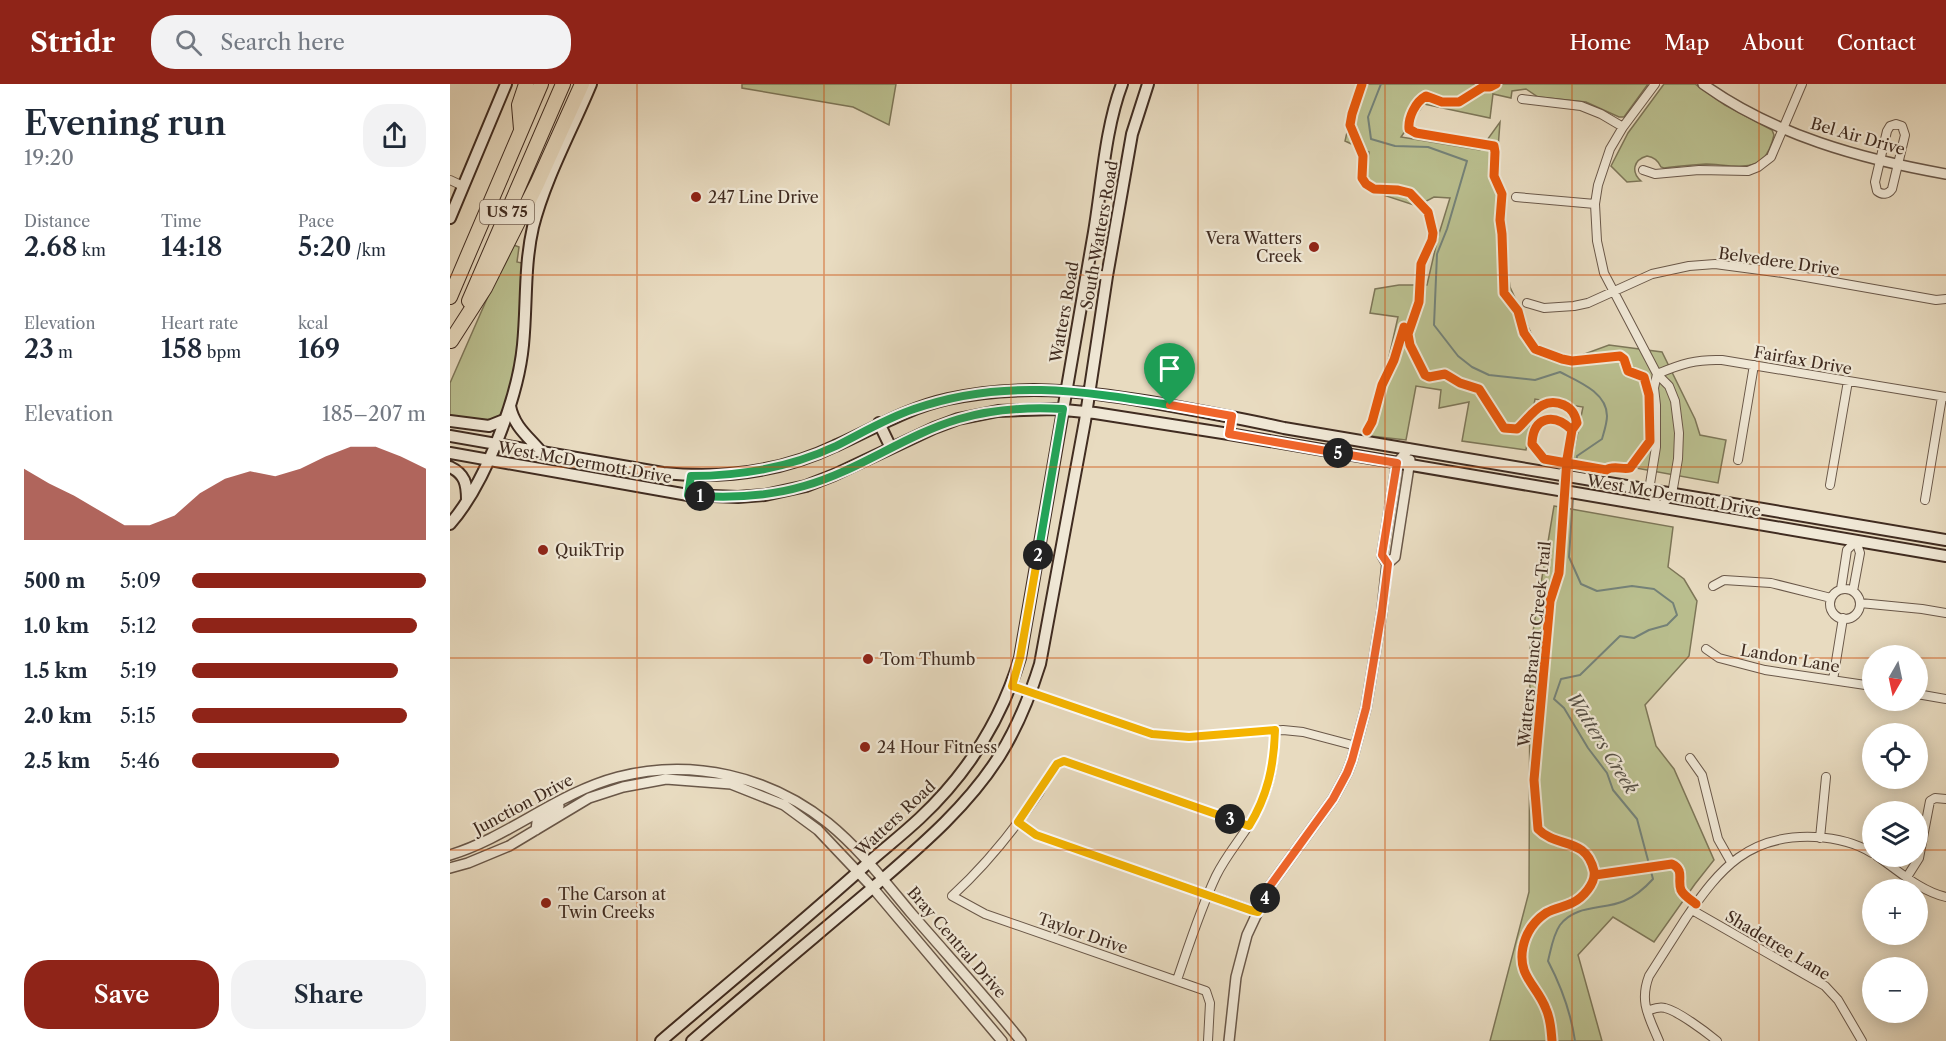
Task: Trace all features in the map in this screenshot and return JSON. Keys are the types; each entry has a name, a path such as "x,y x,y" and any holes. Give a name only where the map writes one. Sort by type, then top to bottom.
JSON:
{"highway":[{"path":"521,130 519,105 526,84"},
{"name":"US 75","path":"450,297 541,84"},
{"name":"US 75","path":"451,342 562,84"},
{"path":"451,342 495,269 537,184 582,84"}],"main road":[{"path":"450,218 506,84"},
{"path":"450,524 467,501 488,460 510,406 523,348 526,272 534,226 548,184 591,84"},
{"name":"Watters Road","path":"660,1041 921,818 966,768 989,734 1012,686 1020,658 1109,137 1122,84"},
{"name":"South Watters Road","path":"1088,392 1132,134 1148,84"},
{"name":"West McDermott Drive","path":"450,436 652,472 691,476 736,474 765,470 790,463 836,446 879,423 945,400 978,393 1018,389 1066,390 1232,416 1284,428 1946,540"},
{"path":"692,1041 883,879 956,812 999,756 1016,727 1032,692 1040,664 1088,392"},
{"path":"510,406 520,430 542,453"},
{"name":"West McDermott Drive","path":"450,453 688,495 738,497 765,495 806,486 934,428 977,414 1013,409 1063,409 1229,434 1946,556"},
{"path":"1229,434 1232,416"},
{"path":"450,421 489,426 504,420"},
{"path":"879,423 891,448"},
{"path":"450,467 462,475 467,487 467,501"},
{"path":"688,495 691,476"},
{"path":"1856,541 1859,525"}],"street":[{"path":"1655,84 1623,127 1610,149 1598,185 1595,204 1597,241 1604,273 1657,374 1669,386 1675,401 1679,433 1678,459 1672,494 1659,508 1649,490 1656,447 1654,388 1657,374"},
{"name":"Bel Air Drive","path":"1703,84 1725,100 1783,129 1835,148 1946,174"},
{"path":"1643,170 1655,174 1699,170 1748,171 1758,168 1771,157 1802,84"},
{"path":"1522,99 1581,106 1623,127"},
{"path":"1893,125 1899,125 1904,129 1905,135 1898,163 1892,189 1882,194 1877,191 1874,185 1880,159 1888,129 1893,125"},
{"path":"450,180 464,186"},
{"path":"1516,197 1595,204"},
{"name":"Belvedere Drive","path":"1527,303 1544,308 1574,306 1588,303 1652,274 1689,266 1715,264 1783,273 1935,300 1946,299"},
{"path":"1087,273 1107,276"},
{"name":"Fairfax Drive","path":"1657,374 1683,363 1722,360 1944,397"},
{"path":"1738,460 1754,365"},
{"path":"1830,485 1848,381"},
{"path":"1925,500 1944,397"},
{"path":"1388,564 1382,555 1397,463 1409,449"},
{"path":"1229,1041 1236,977 1247,935 1270,886 1333,799 1347,773 1356,746 1366,708 1388,564 1395,557 1410,465 1409,449"},
{"path":"1841,589 1847,550 1856,541 1860,553 1853,591"},
{"path":"1713,586 1724,580 1771,583 1831,598"},
{"path":"1841,589 1853,591 1857,594 1860,603 1857,613 1848,618 1836,615 1832,610 1831,598 1841,589"},
{"path":"1860,603 1946,613"},
{"path":"1833,680 1843,618"},
{"name":"Landon Lane","path":"1706,649 1719,658 1776,672 1862,684"},
{"path":"1012,686 1152,734 1189,737 1275,730 1303,732 1356,746"},
{"path":"1928,696 1946,699"},
{"path":"1177,980 1196,924 1217,875 1258,811 1268,789 1274,759 1275,730"},
{"path":"1690,758 1702,775 1719,839 1731,862"},
{"path":"1249,826 1064,761 1060,762 1018,822 1036,835 1258,912"},
{"name":"Junction Drive","path":"450,855 471,849 577,792 617,777 683,769 717,772 752,781 786,796 804,806 840,834 868,863"},
{"path":"1820,838 1826,777"},
{"name":"Junction Drive","path":"450,868 487,856 508,846 589,798 648,781 666,779 731,784 784,805 818,830 858,873"},
{"path":"536,830 536,824 541,819 577,792"},
{"path":"762,796 770,796 793,807 804,806"},
{"path":"1907,877 1919,858 1928,804 1935,798 1946,799"},
{"name":"Taylor Drive","path":"1018,822 988,859 952,896 986,914 1206,991 1210,1003 1208,1041"},
{"path":"1659,1041 1647,1011 1644,988 1649,976 1705,889 1731,862 1754,849 1775,841 1802,837 1848,842 1862,848"},
{"name":"Bray Central Drive","path":"868,863 1021,1041"},
{"path":"1893,867 1931,892 1946,897"},
{"name":"Bray Central Drive","path":"858,873 1002,1041"},
{"name":"Shadetree Lane","path":"1692,910 1825,986 1838,1000 1862,1041"},
{"path":"1647,1011 1656,1007 1666,1008 1717,1041"}],"green space":[{"path":"742,84 896,84 889,125 853,107 742,88"},
{"path":"1358,84 1648,84 1624,117 1619,117 1586,102 1538,97 1526,89 1512,91 1511,98 1493,94 1490,118 1424,104 1401,137 1480,150 1500,122 1496,175 1510,287 1536,344 1571,359 1609,345 1662,352 1695,419 1700,435 1726,440 1718,483 1609,463 1599,466 1572,460 1583,407 1535,399 1526,450 1462,441 1469,402 1439,408 1441,390 1416,386 1406,440 1371,436 1398,317 1370,313 1375,289 1399,285 1427,285 1450,198 1434,197 1417,206 1374,192 1367,175 1369,152 1345,141"},
{"path":"1664,84 1695,84 1725,105 1772,130 1774,135 1766,155 1762,160 1750,165 1706,164 1664,168 1656,159 1647,156 1639,160 1635,167 1636,174 1641,181 1627,182 1611,166 1628,133"},
{"path":"511,244 519,247 517,262 522,263 518,349 509,395 502,412 492,423 450,417 450,383"},
{"path":"1554,506 1673,527 1668,567 1684,579 1697,601 1689,656 1645,705 1656,746 1674,769 1714,860 1654,942 1613,917 1578,955 1602,1041 1490,1041 1529,892 1530,649"}],"waterway":[{"name":"Watters Creek","path":"1381,84 1368,117 1371,139 1395,146 1428,147 1467,161 1447,229 1437,254 1434,325 1458,356 1472,367 1489,375 1535,380 1560,372 1597,394 1606,408 1607,419 1602,439 1577,456 1575,473"},
{"name":"Watters Creek","path":"1573,497 1569,557 1581,584 1597,591 1632,586 1654,589 1673,603 1677,615 1667,625 1649,630 1634,638 1620,636 1580,675 1561,679 1554,699 1564,708 1588,748 1607,773 1613,790 1637,819 1653,879 1640,892 1628,899 1574,914 1567,918 1558,929 1552,942 1548,961 1565,1000 1575,1041"}],"cycle path":[{"name":"Watters Branch Creek Trail","path":"1362,84 1350,125 1363,156 1362,178 1374,189 1410,193 1428,212 1433,233 1421,264 1419,302 1408,334 1410,345 1425,375 1429,377 1445,374 1460,383 1479,389 1504,428 1517,429 1537,409 1549,403 1569,408 1577,423 1572,430 1567,459 1559,573 1550,601 1534,780 1538,829 1554,839 1585,852 1590,860 1594,876 1588,890 1580,898 1546,913 1534,924 1524,942 1523,966 1548,1013 1552,1041"},
{"path":"1496,84 1483,87 1459,102 1442,102 1426,96 1413,111 1409,129 1416,133 1494,146 1494,176 1502,194 1500,220 1504,293 1518,311 1524,333 1535,349 1572,361 1620,356 1624,359 1628,371 1644,377 1649,395 1650,441 1630,468 1606,470 1544,459 1532,444 1536,428 1545,420 1558,421 1572,430"},
{"path":"1367,431 1404,327"},
{"path":"1595,875 1672,864 1680,872 1681,890 1696,904"}],"place":[{"name":"247 Line Drive","path":"696,197"},
{"name":"Vera Watters Creek","path":"1314,247"},
{"name":"QuikTrip","path":"543,550"},
{"name":"Tom Thumb","path":"868,659"},
{"name":"24 Hour Fitness","path":"865,747"},
{"name":"The Carson at Twin Creeks","path":"546,903"}],"route":[{"path":"1018,389 1066,390 1170,405 1232,416 1229,434 1397,463 1382,555 1388,564 1382,611 1366,708 1352,760 1333,799 1270,886 1258,912 1036,835 1018,822 1057,764 1064,761 1249,826 1268,789 1275,750 1275,730 1189,737 1152,734 1012,686 1020,658 1063,409 1013,409 986,412 958,419 834,475 785,491 738,497 688,495 691,476 765,470 811,457 879,423 914,409 978,393 1018,389"}]}
